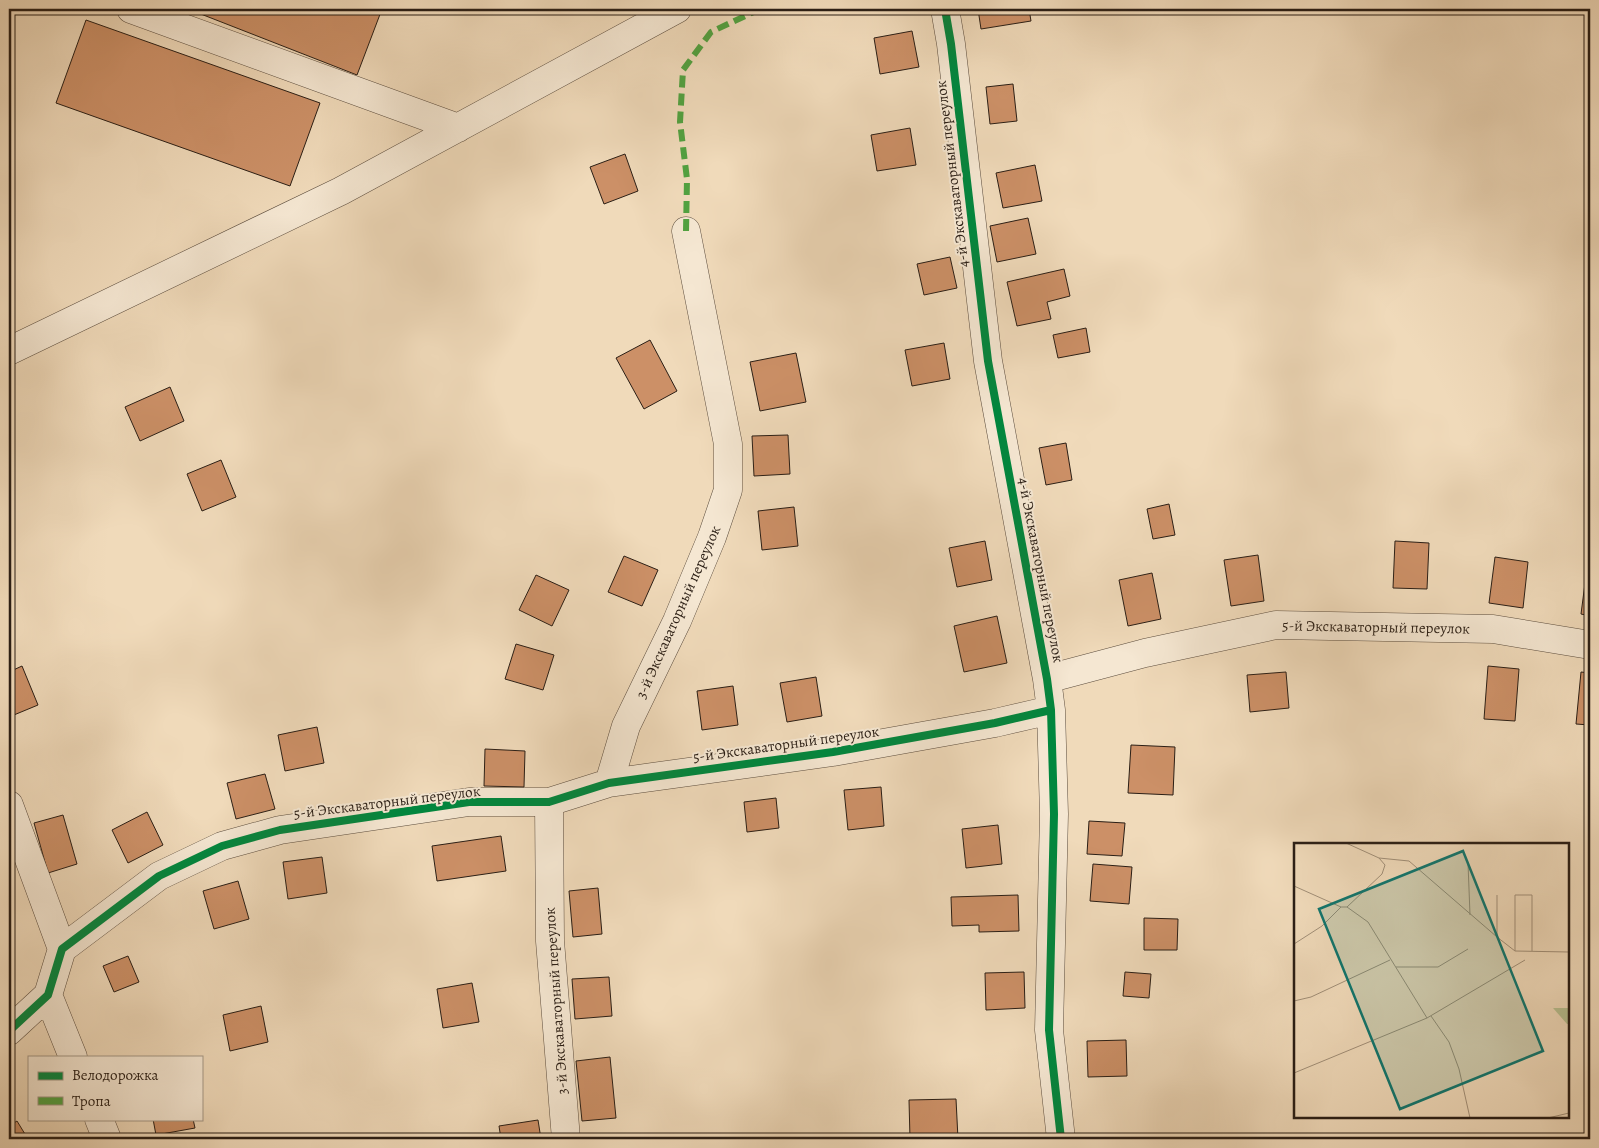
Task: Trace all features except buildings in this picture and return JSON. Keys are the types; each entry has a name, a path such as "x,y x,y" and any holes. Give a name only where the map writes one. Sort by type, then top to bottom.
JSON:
{"street":[{"path":"131,9 458,128"},
{"path":"9,351 341,191 677,9"},
{"name":"4-й Экскаваторный переулок","path":"945,9 951,44 988,360 1047,679 1051,710 1054,814 1049,1030 1061,1139"},
{"name":"3-й Экскаваторный переулок","path":"609,783 626,726 677,621 712,537 728,490 728,444 686,231"},
{"name":"5-й Экскаваторный переулок","path":"1047,679 1145,653 1276,625 1492,629 1590,645"},
{"name":"5-й Экскаваторный переулок","path":"62,949 159,876 222,846 280,830 469,802 549,802 609,783 833,752 995,723 1051,710"},
{"name":"3-й Экскаваторный переулок","path":"549,802 550,941 566,1139"},
{"path":"9,805 62,949 48,995 9,1032"},
{"path":"48,995 73,1056"},
{"path":"99,1120 107,1139"}],"marked path":[{"path":"686,231 687,179 680,122 683,70 711,32 760,9"}],"cycle path":[{"path":"945,9 951,44 988,361 1047,679 1051,710 1054,814 1049,1030 1061,1139"},
{"path":"9,1031 48,995 62,949 159,876 222,846 280,830 469,802 549,802 609,783 833,752 995,723 1051,710"}]}
